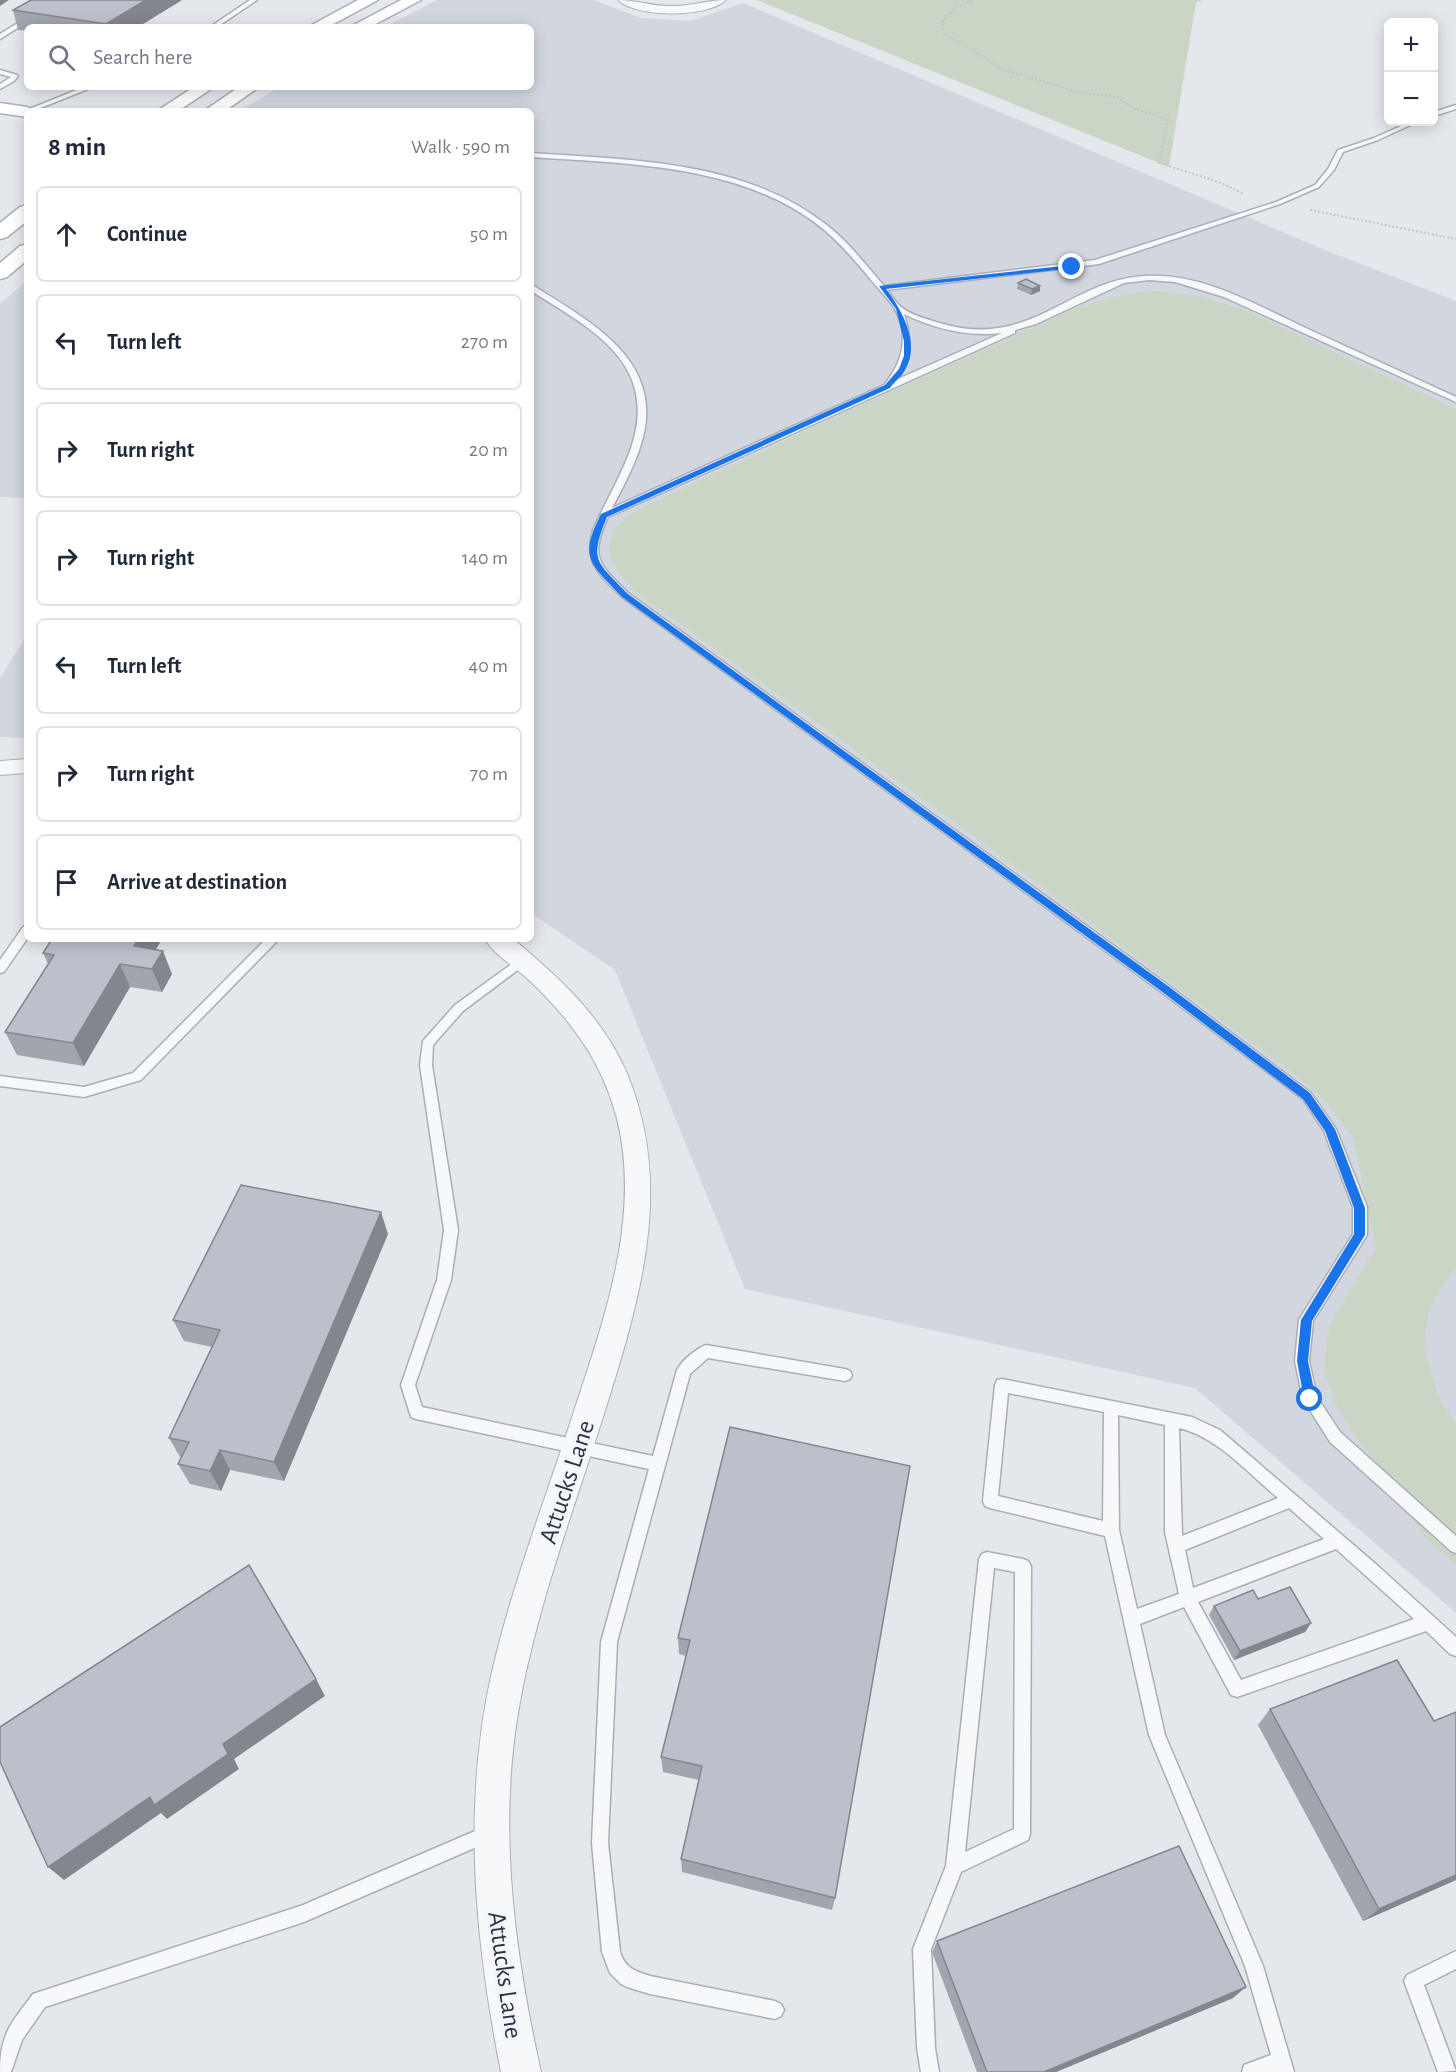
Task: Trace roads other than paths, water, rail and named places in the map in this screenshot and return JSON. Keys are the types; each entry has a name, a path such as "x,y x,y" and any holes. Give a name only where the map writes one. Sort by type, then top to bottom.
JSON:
{"street":[{"path":"322,24 370,0"},
{"path":"364,24 413,0"},
{"path":"624,0 655,11 688,10 720,0"},
{"path":"171,108 201,90"},
{"path":"218,108 246,90"},
{"path":"0,108 24,112"},
{"path":"0,233 24,213"},
{"path":"0,273 24,253"},
{"path":"0,768 24,766"},
{"name":"Attucks Lane","path":"501,942 559,992 582,1019 615,1074 624,1100 637,1163 640,1195 638,1229 625,1302 526,1606 500,1713 492,1779 491,1832 494,1895 512,2032 521,2072"}],"lane":[{"path":"0,37 59,0"},
{"path":"218,24 254,0"},
{"path":"0,72 15,76 0,87"},
{"path":"36,108 82,90"},
{"path":"1438,113 1456,107"},
{"path":"882,288 1096,262 1278,203 1317,186 1331,170 1340,151 1405,126"},
{"path":"534,155 681,169 765,192 798,209 825,227 882,288 898,309 905,327 907,356 902,370 887,387"},
{"path":"604,515 1122,281 1137,277 1170,278 1198,284 1227,295 1456,400"},
{"path":"534,290 611,342 630,363 644,410 631,459 591,545 595,565 625,595 1164,988 1307,1096 1330,1129 1360,1208 1360,1235 1306,1320 1302,1361 1310,1399 1335,1437 1456,1546"},
{"path":"898,309 929,324 951,330 982,332 1031,323"},
{"path":"0,969 24,934"},
{"path":"0,1081 84,1092 137,1077 270,942"},
{"path":"523,960 459,1008 427,1044 426,1065 451,1230 444,1280 408,1385 417,1412 657,1464"},
{"path":"775,2010 650,1985 627,1978 616,1967 611,1952 600,1843 609,1642 684,1370 706,1351 845,1375"},
{"path":"1111,1530 990,1501 1002,1385 1192,1424 1215,1435 1338,1541 1456,1648"},
{"path":"1111,1407 1111,1530 1157,1735 1254,1966 1283,2066 1251,2072"},
{"path":"1172,1420 1173,1532 1188,1598 1237,1689 1428,1622"},
{"path":"1176,1546 1291,1500"},
{"path":"1131,1619 1338,1541"},
{"path":"930,2072 926,2048 922,1949 955,1866 987,1559 1023,1566 1022,1834 955,1866"},
{"path":"2,2072 14,2035 39,2000 304,1913 491,1832"},
{"path":"1447,2072 1413,1981 1456,1960"}]}
